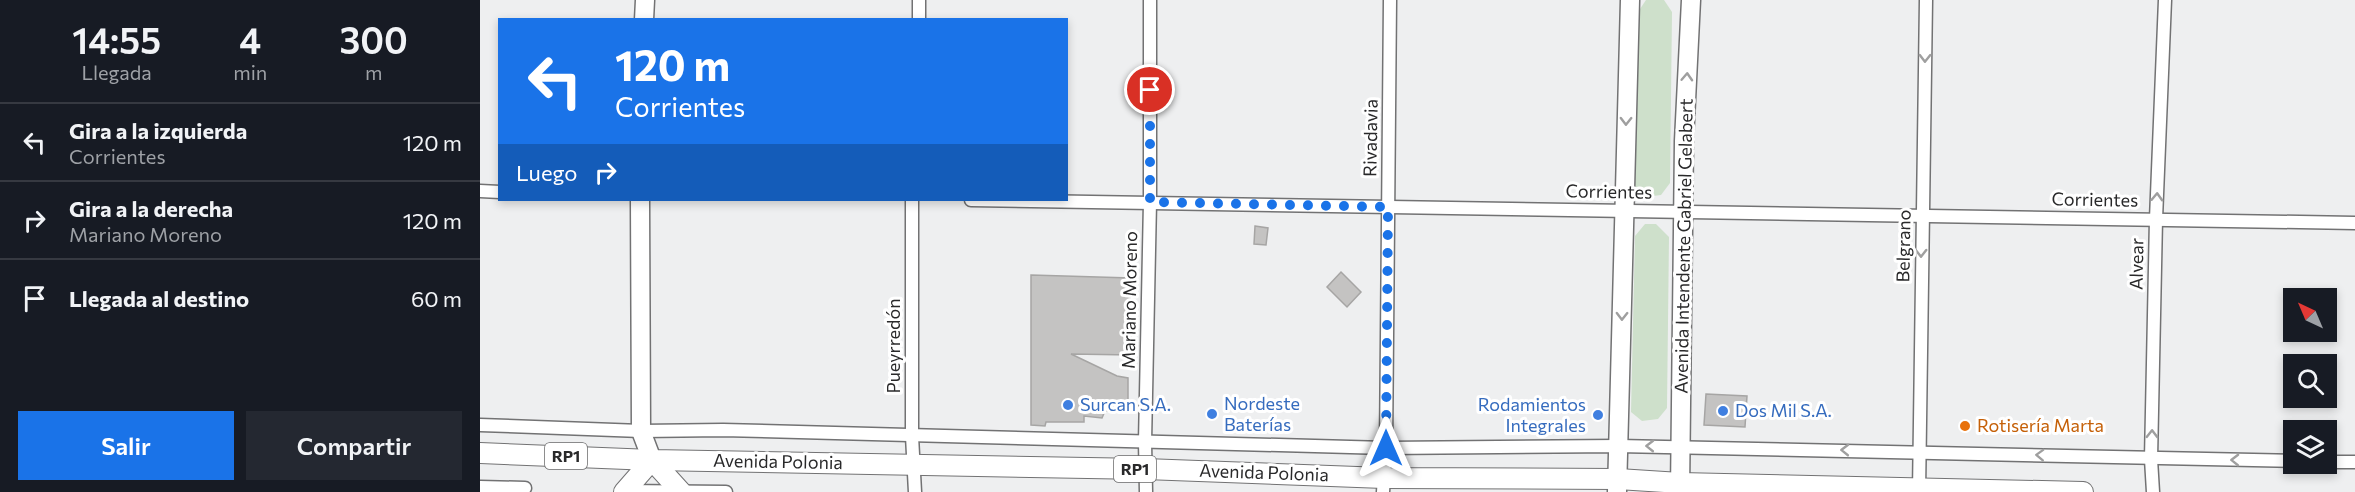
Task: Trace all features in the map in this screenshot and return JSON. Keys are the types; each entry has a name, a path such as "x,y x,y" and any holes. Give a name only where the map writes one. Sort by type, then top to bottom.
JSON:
{"main road":[{"path":"644,18 645,0"},
{"path":"1618,486 1630,0"},
{"name":"Avenida Intendente Gabriel Gelabert","path":"1680,487 1682,211 1691,0"},
{"path":"640,201 641,431 652,460 681,492"},
{"name":"Avenida Polonia","path":"480,453 652,460 1146,469 1384,485 2084,492"},
{"path":"624,491 652,460"}],"street":[{"path":"919,18 920,0"},
{"name":"Mariano Moreno","path":"1146,492 1150,0"},
{"name":"Rivadavia","path":"1384,485 1390,0"},
{"name":"Belgrano","path":"1919,490 1926,0"},
{"name":"Alvear","path":"2153,492 2151,459 2156,219 2165,0"},
{"path":"480,191 498,192"},
{"name":"Pueyrredón","path":"912,201 912,436 915,492"},
{"name":"Corrientes","path":"1060,201 2355,222"},
{"path":"480,425 641,431 723,430 1386,448 1619,446 2283,461"},
{"path":"2337,462 2355,462"},
{"path":"480,487 525,488"},
{"name":"Avenida Polonia","path":"624,491 726,492"}],"green space":[{"path":"1646,0 1664,0 1672,12 1670,183 1661,195 1645,197 1634,188 1638,12"},
{"path":"1645,224 1656,224 1669,237 1667,408 1658,419 1642,421 1631,412 1635,236"}],"building":[{"path":"1255,226 1268,228 1266,245 1254,244"},
{"path":"1341,272 1361,292 1347,307 1327,287"},
{"path":"1031,275 1131,278 1131,355 1071,354 1117,376 1128,378 1128,401 1122,401 1118,411 1105,411 1102,418 1084,416 1084,422 1046,422 1045,426 1031,425"},
{"path":"1706,394 1747,396 1745,427 1704,425"}],"place":[{"name":"Surcan S.A.","path":"1068,405"},
{"name":"Dos Mil S.A.","path":"1723,411"},
{"name":"Nordeste Baterías","path":"1212,414"},
{"name":"Rodamientos Integrales","path":"1598,415"},
{"name":"Rotisería Marta","path":"1965,426"}],"route":[{"path":"1150,90 1150,202 1388,207 1386,448"}]}
